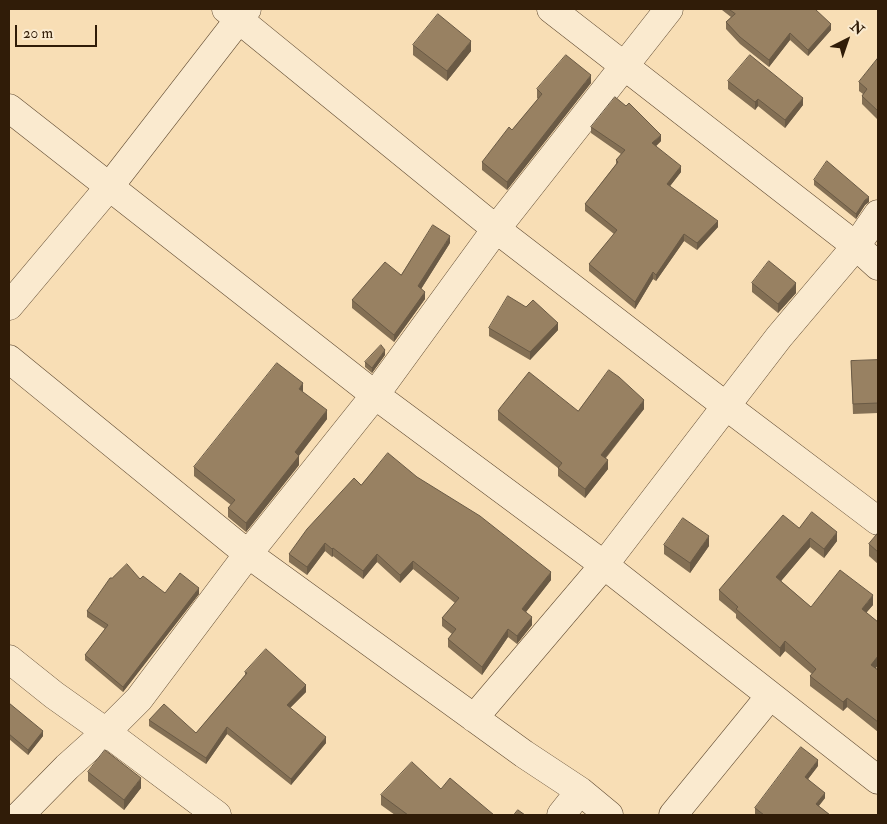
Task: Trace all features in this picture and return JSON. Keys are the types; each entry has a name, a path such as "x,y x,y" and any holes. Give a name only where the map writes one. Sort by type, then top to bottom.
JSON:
{"street":[{"path":"551,9 856,246 878,266"},
{"path":"20,815 66,767 106,732 139,699 248,554 375,395 496,229 669,9"},
{"path":"9,306 109,187 238,12 496,229 878,520"},
{"path":"9,108 375,395 604,565 878,780"},
{"path":"474,718 604,565 779,337 856,246 878,214"},
{"path":"9,360 248,554 524,754 580,791 609,815"},
{"path":"9,659 54,695 217,815"},
{"path":"673,815 770,696"},
{"path":"561,815 580,791"}],"building":[{"path":"729,9 815,9 831,24 808,50 790,33 769,60 740,37 726,22 735,14"},
{"path":"438,14 471,41 447,71 413,45"},
{"path":"566,55 591,75 507,182 482,162 509,127 512,130 542,94 537,89"},
{"path":"750,55 803,98 785,120 758,99 755,102 728,81"},
{"path":"878,58 878,111 862,96 867,89 859,82"},
{"path":"615,97 626,106 629,103 661,135 652,143 681,166 667,184 718,221 697,243 684,234 656,275 653,272 635,302 589,264 617,230 585,204 618,162 616,160 625,150 591,127"},
{"path":"827,161 869,197 856,214 814,180"},
{"path":"433,225 450,236 418,286 425,292 394,335 352,300 385,262 401,275"},
{"path":"769,261 796,283 778,304 752,283"},
{"path":"508,296 526,307 533,300 558,323 530,352 489,328"},
{"path":"381,345 385,350 372,368 365,362"},
{"path":"878,360 878,403 853,404 851,361"},
{"path":"277,363 303,383 299,389 327,410 295,452 299,456 246,523 228,508 235,500 194,467"},
{"path":"609,370 644,400 601,455 608,460 585,489 558,468 562,463 498,411 529,372 578,411"},
{"path":"388,453 417,477 480,516 551,572 522,609 532,617 517,636 508,629 482,667 448,639 456,629 442,618 459,598 413,561 400,575 377,554 363,571 325,543 307,567 289,554 307,529 354,478 361,485"},
{"path":"812,512 837,532 824,549 810,538 776,577 811,607 840,570 873,595 862,609 878,622 878,656 871,665 878,670 878,722 847,698 843,702 810,676 816,669 785,641 780,648 736,609 738,607 719,590 783,515 799,528"},
{"path":"683,518 709,536 690,563 664,545"},
{"path":"878,533 878,552 869,544"},
{"path":"127,564 140,579 143,576 165,593 180,573 199,588 123,687 85,655 108,625 87,611 110,578"},
{"path":"266,649 306,685 287,705 326,737 291,779 227,727 206,758 149,720 164,704 196,733"},
{"path":"9,703 43,731 28,750 9,734"},
{"path":"801,747 818,760 805,777 825,793 816,804 830,815 764,815 755,808"},
{"path":"105,750 141,778 124,800 88,772"},
{"path":"412,762 441,789 450,778 494,815 408,815 381,795"},
{"path":"518,810 525,815 514,815"}]}
